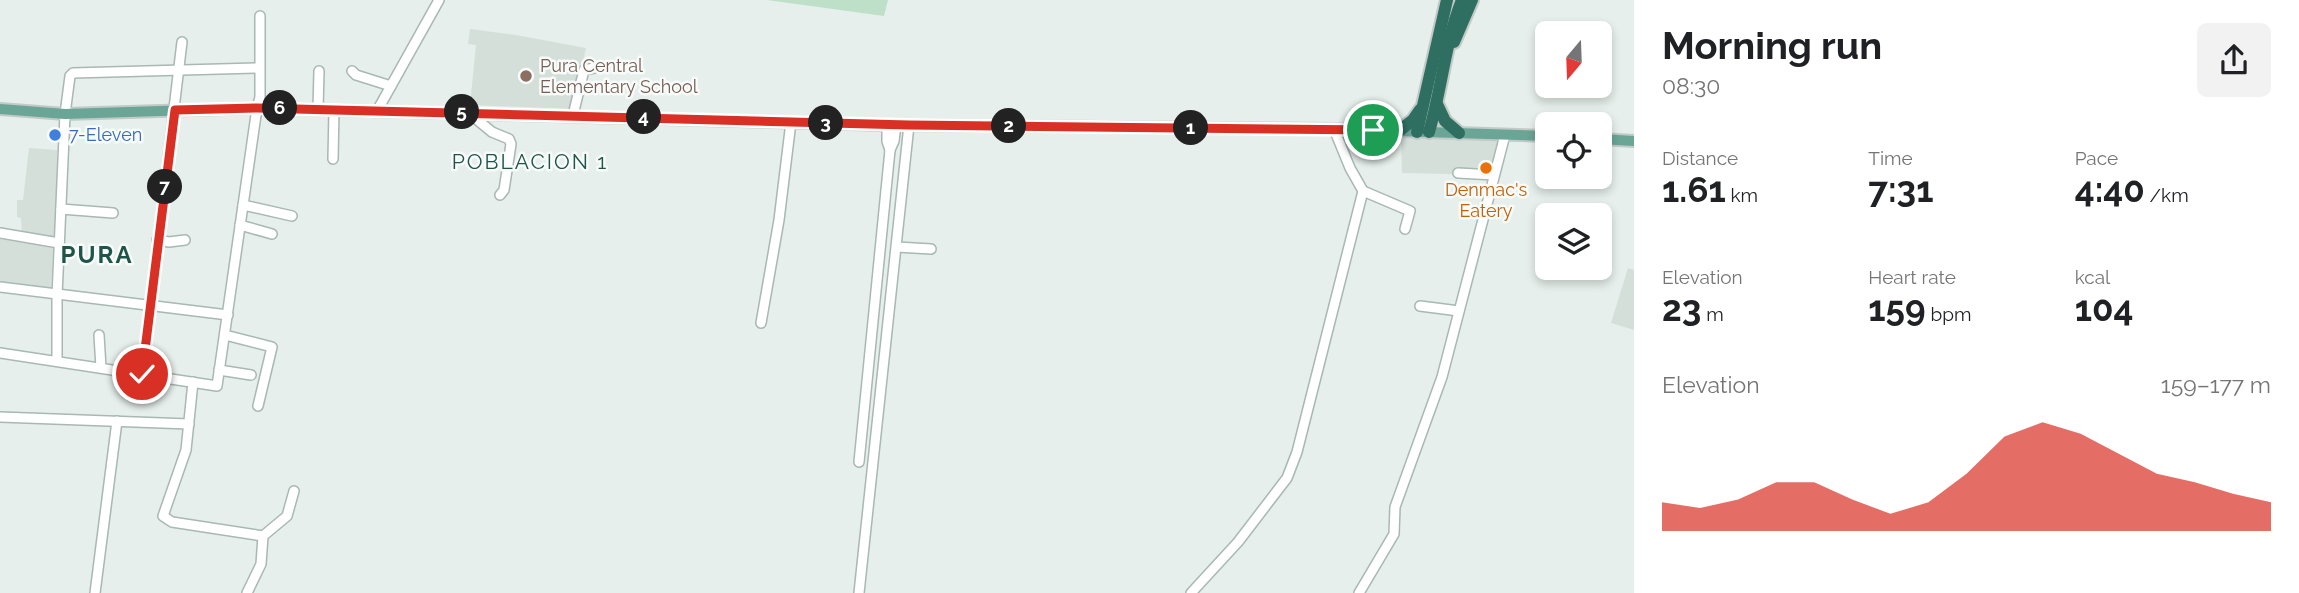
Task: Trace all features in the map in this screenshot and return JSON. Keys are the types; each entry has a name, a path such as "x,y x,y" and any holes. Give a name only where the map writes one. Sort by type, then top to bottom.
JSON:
{"highway":[{"path":"1423,132 1423,107 1447,0"},
{"path":"1423,132 1437,104 1454,21 1462,0"},
{"path":"1448,51 1457,37 1472,0"},
{"path":"1437,104 1445,121 1459,133"},
{"path":"1399,131 1413,120 1423,107"}],"main road":[{"path":"0,109 65,114 257,108 318,109 891,125 1334,129 1535,136"},
{"path":"1612,140 1634,141"}],"street":[{"path":"377,111 439,0"},
{"path":"0,353 217,386 260,97 260,16"},
{"path":"142,374 182,42"},
{"path":"57,361 59,243 69,77 72,74 259,68"},
{"path":"573,115 583,70 594,68"},
{"path":"318,109 319,71"},
{"path":"352,71 356,75 391,86"},
{"path":"333,159 334,110"},
{"path":"468,112 487,128 509,139 511,144 504,190 500,195"},
{"path":"761,323 779,220 791,122"},
{"path":"859,463 890,150 887,141 891,125"},
{"path":"859,593 909,125"},
{"path":"1334,129 1354,177 1363,191 1410,211 1405,229"},
{"path":"1359,593 1394,534 1395,507 1442,377 1505,135"},
{"path":"1458,173 1494,175"},
{"path":"1198,591 1292,469 1363,191"},
{"path":"243,205 292,216"},
{"path":"61,209 113,213"},
{"path":"240,225 272,234"},
{"path":"0,233 59,243"},
{"path":"157,240 185,240"},
{"path":"897,247 931,249"},
{"path":"0,287 228,315"},
{"path":"1420,306 1458,311"},
{"path":"99,335 101,368"},
{"path":"225,335 272,346 258,406"},
{"path":"219,370 251,375"},
{"path":"193,382 186,450 164,512 164,519 262,536 287,516 294,491"},
{"path":"0,417 189,424"},
{"path":"95,593 117,421"},
{"path":"249,592 261,564 262,536"}],"shaded area":[{"name":"Pura Central Elementary School","path":"470,29 586,48 573,109 470,105 476,45 468,44"},
{"path":"1401,137 1502,140 1492,175 1402,173"},
{"path":"29,148 57,150 56,238 22,235 21,218 17,217 17,200 23,200"},
{"path":"0,239 53,248 51,291 0,285"},
{"path":"1628,268 1634,270 1634,330 1611,323"}],"green space":[{"path":"767,0 888,0 884,16"}],"place":[{"name":"Pura Central Elementary School","path":"526,76"},
{"name":"7-Eleven","path":"55,135"},
{"name":"Denmac's Eatery","path":"1486,168"}],"district":[{"name":"POBLACION 1","path":"530,162"},
{"name":"PURA","path":"97,255"}],"route":[{"path":"142,374 175,110 257,108 909,125 1373,130"}]}
